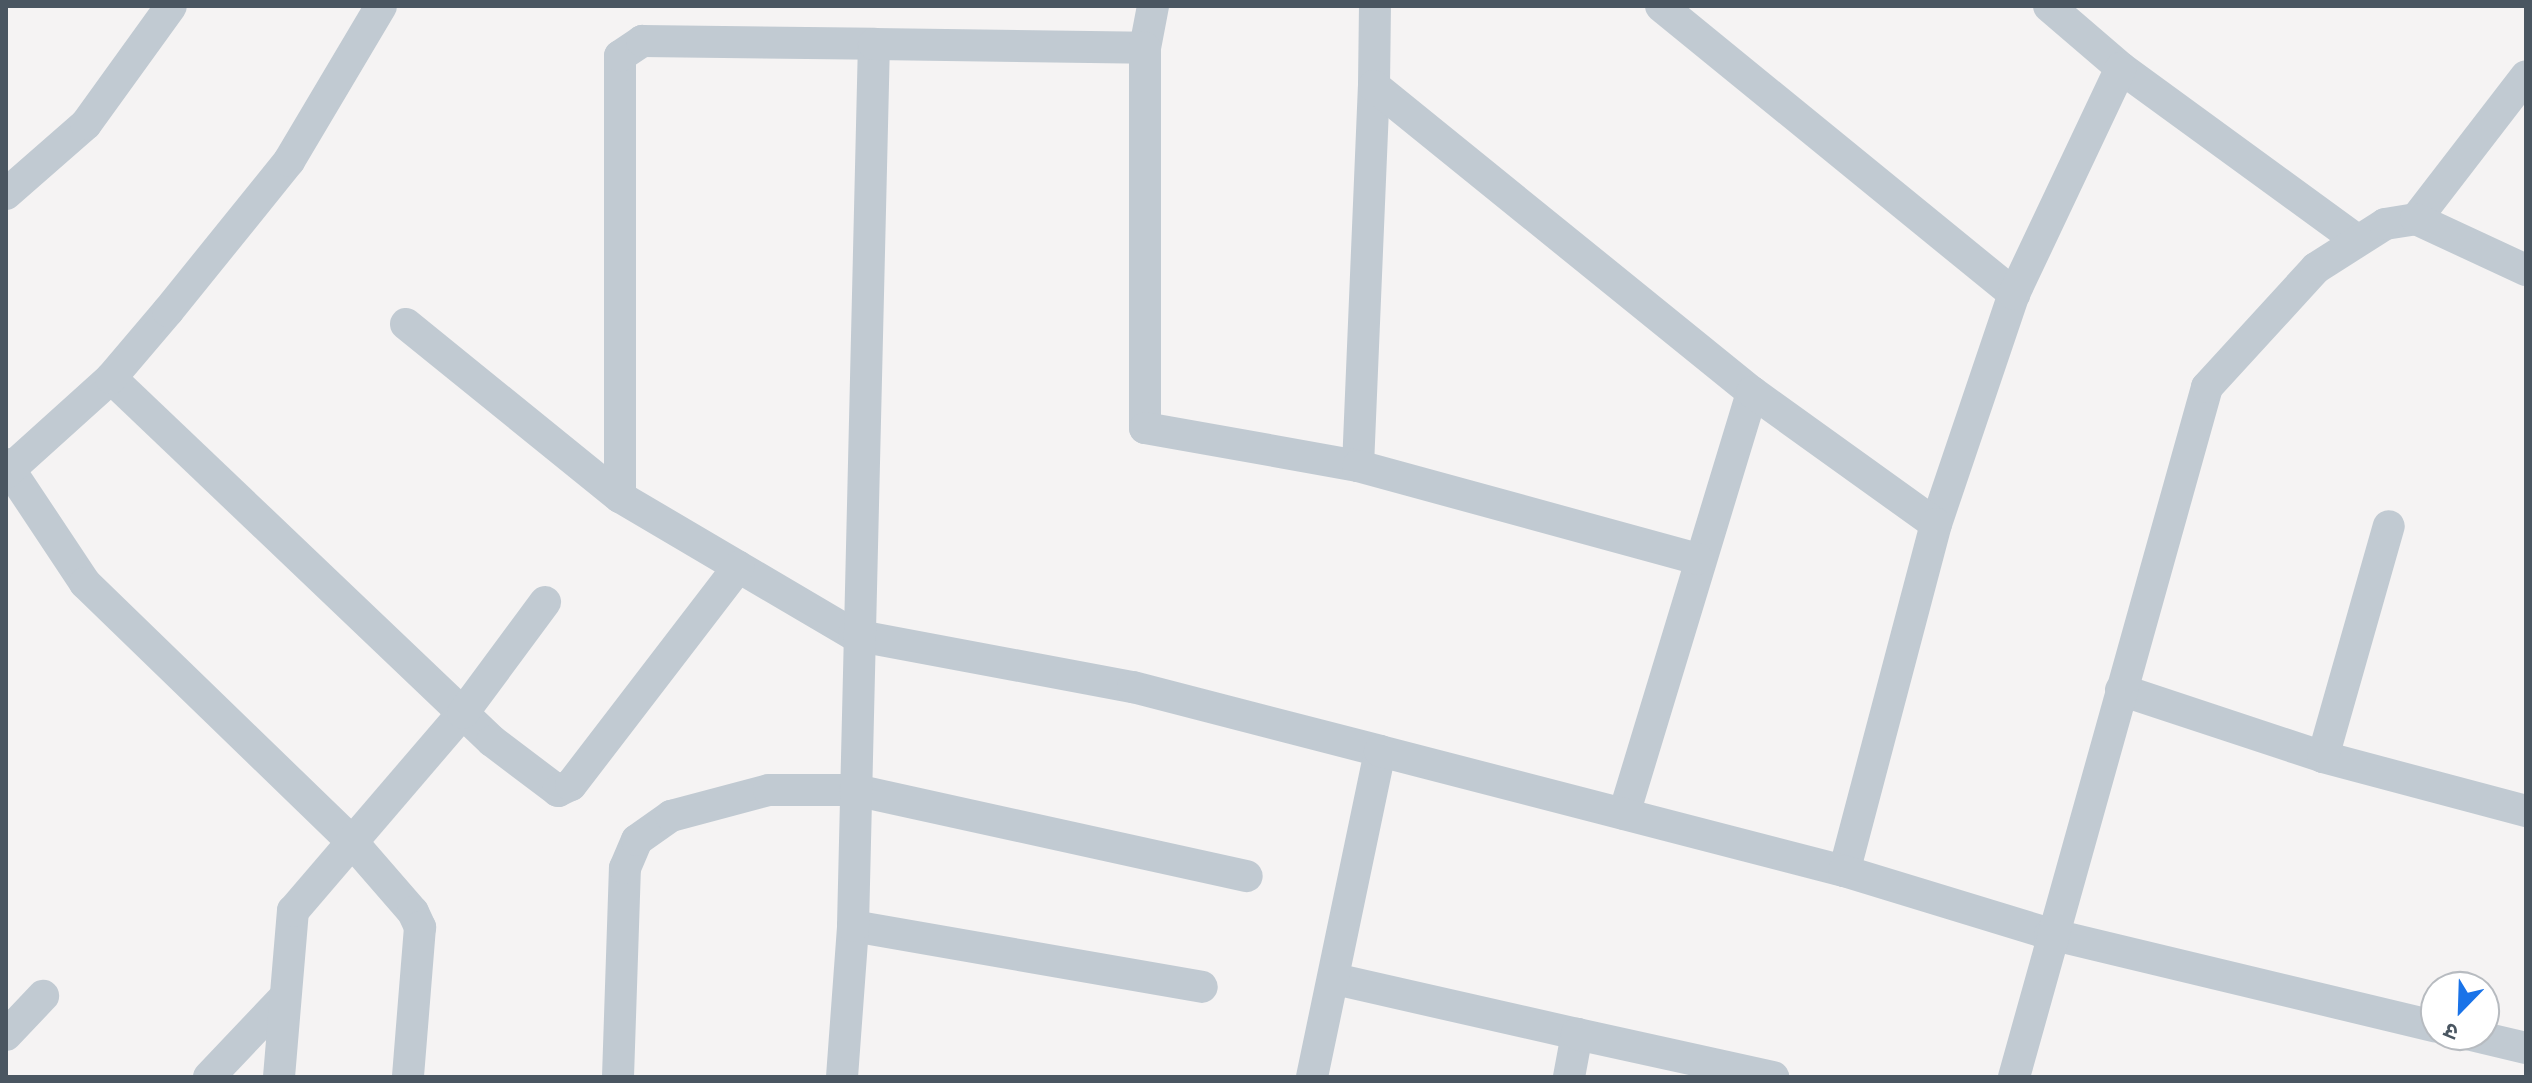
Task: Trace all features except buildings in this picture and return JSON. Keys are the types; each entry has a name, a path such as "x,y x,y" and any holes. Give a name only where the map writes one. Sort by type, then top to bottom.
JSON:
{"street":[{"path":"12,180 86,124 171,6"},
{"path":"381,6 289,161 111,378 7,469 85,583 353,843 420,927 408,1077"},
{"path":"1153,6 1145,48 1145,428 1358,466 1698,559"},
{"path":"1358,466 1375,6"},
{"path":"1661,6 2014,294"},
{"path":"2049,6 2121,68 2354,238"},
{"path":"620,497 620,56 642,41 1145,48"},
{"path":"842,1077 853,926 854,635 874,44"},
{"path":"1844,871 1936,524 2014,294 2121,68"},
{"path":"2014,1077 2050,934 2207,387 2316,268 2354,238 2416,219 2526,76"},
{"path":"1374,86 1752,392 1936,524"},
{"path":"2416,219 2526,270"},
{"path":"406,324 620,497 854,635 1133,687 1844,871 2050,934 2420,1023"},
{"path":"111,378 463,713 563,792 738,567"},
{"path":"1624,814 1698,559 1752,392"},
{"path":"2323,757 2389,526"},
{"path":"279,1077 293,911 463,713 545,602"},
{"path":"2121,690 2323,757 2526,811"},
{"path":"1312,1077 1335,979 1380,751"},
{"path":"618,1077 625,868 637,840 671,816 769,790 855,790 1247,876"},
{"path":"853,926 1202,987"},
{"path":"1335,979 1773,1077"},
{"path":"6,1035 43,996"},
{"path":"209,1077 285,997"},
{"path":"1569,1077 1577,1034"},
{"path":"2500,1042 2526,1048"}]}
